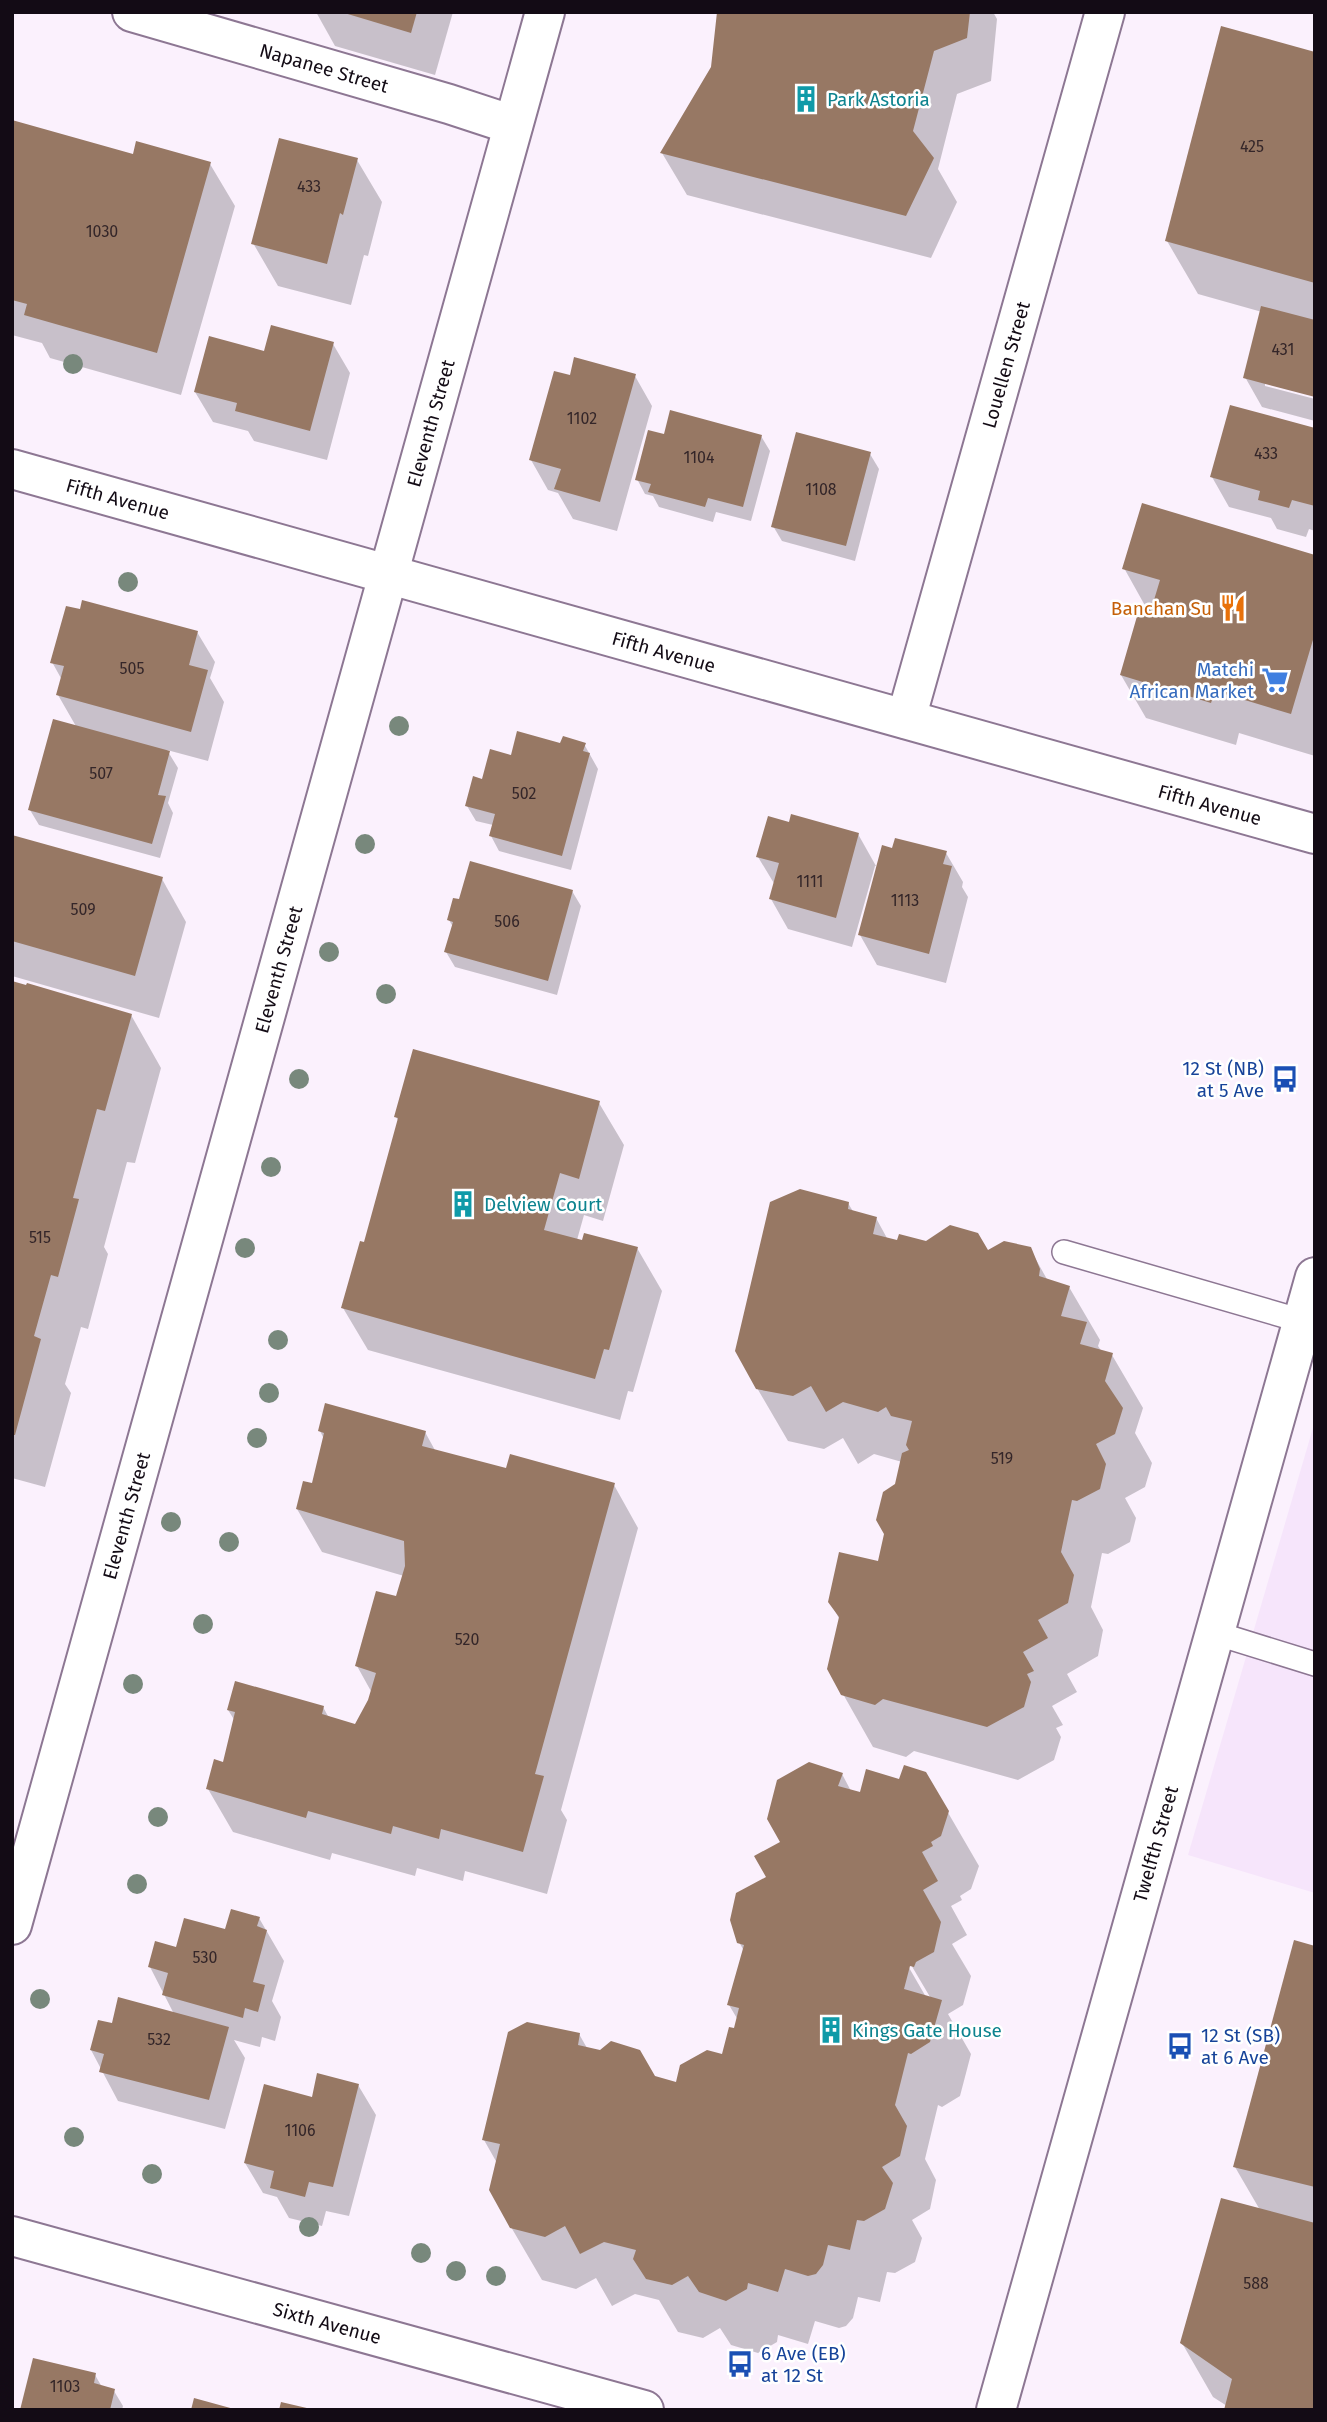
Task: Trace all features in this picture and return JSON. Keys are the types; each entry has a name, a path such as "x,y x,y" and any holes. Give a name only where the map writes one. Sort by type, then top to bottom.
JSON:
{"street":[{"name":"Napanee Street","path":"132,12 513,125"},
{"name":"Eleventh Street","path":"12,1925 545,12"},
{"name":"Louellen Street","path":"906,719 1105,12"},
{"name":"Fifth Avenue","path":"12,469 1315,834"},
{"name":"Twelfth Street","path":"996,2410 1315,1277"},
{"name":"Sixth Avenue","path":"12,2235 644,2410"}],"lane":[{"path":"1064,1252 1302,1321"},
{"path":"1215,1633 1315,1664"}],"shaded area":[{"path":"1315,1421 1315,1893 1188,1855"}],"building":[{"path":"341,12 417,12 411,33"},
{"name":"Park Astoria","path":"717,12 970,12 967,38 934,51 913,131 934,158 906,216 660,153 711,67"},
{"path":"1221,26 1315,52 1315,283 1165,241"},
{"path":"12,120 133,154 136,141 211,162 157,353 24,315 27,304 12,300"},
{"path":"279,138 358,158 327,264 251,244"},
{"path":"1261,306 1315,320 1315,397 1243,378"},
{"path":"271,325 334,342 310,431 235,411 237,403 194,392 209,336 264,351"},
{"path":"574,357 636,374 600,502 554,489 561,469 529,460 554,371 570,375"},
{"path":"1230,405 1315,428 1315,506 1292,500 1289,508 1258,500 1260,491 1210,477"},
{"path":"670,410 762,435 743,507 708,498 705,507 648,492 651,484 635,480 648,430 664,434"},
{"path":"796,432 871,452 846,546 771,527"},
{"name":"Banchan Su","path":"1142,503 1315,555 1315,633 1291,714 1215,691 1211,703 1120,675 1140,606 1151,610 1160,580 1122,569"},
{"path":"82,600 198,631 189,665 208,670 191,732 56,695 64,666 50,663 66,606 80,609"},
{"path":"53,719 170,751 158,795 166,796 152,844 28,810"},
{"path":"517,731 560,743 563,736 586,743 583,751 590,753 562,856 489,836 495,814 465,806 473,776 482,779 490,749 511,755"},
{"path":"791,814 859,833 836,918 769,899 779,863 756,857 768,816 789,822"},
{"path":"12,835 163,877 135,976 12,941"},
{"path":"895,838 947,851 943,864 952,866 929,954 858,935 882,845 892,848"},
{"path":"470,861 573,890 548,981 444,952 453,922 447,920 453,898 459,899"},
{"path":"12,981 132,1014 105,1111 97,1109 73,1198 79,1199 58,1277 51,1275 34,1336 41,1339 15,1435 12,1435"},
{"name":"Delview Court","path":"413,1049 600,1101 579,1179 560,1173 544,1230 582,1240 584,1233 638,1247 609,1350 604,1349 595,1379 341,1308 360,1241 364,1242 398,1118 394,1117"},
{"path":"800,1189 849,1202 848,1209 877,1217 873,1234 897,1240 899,1234 926,1241 950,1225 978,1233 988,1250 1004,1241 1031,1247 1040,1269 1039,1276 1070,1286 1061,1316 1087,1322 1080,1344 1113,1353 1105,1381 1123,1408 1115,1434 1096,1444 1106,1464 1100,1489 1077,1501 1072,1500 1061,1552 1074,1575 1068,1603 1038,1620 1048,1638 1023,1652 1034,1671 1027,1674 1031,1682 1024,1707 987,1727 883,1699 875,1705 841,1695 827,1669 839,1617 828,1602 839,1552 878,1561 884,1534 876,1520 883,1492 895,1484 902,1453 909,1450 906,1445 912,1421 891,1416 886,1407 878,1412 843,1402 826,1412 811,1386 793,1396 756,1389 735,1351 770,1202"},
{"path":"325,1403 426,1431 422,1446 506,1468 510,1454 615,1483 535,1774 544,1776 523,1852 441,1829 439,1839 393,1826 391,1834 308,1811 306,1818 206,1789 214,1759 223,1762 235,1712 227,1710 235,1681 324,1706 322,1714 355,1724 368,1700 376,1673 355,1666 376,1591 396,1596 405,1566 404,1541 296,1509 303,1481 312,1483 324,1433 318,1431"},
{"name":"Kings Gate House","path":"809,1762 843,1773 838,1786 860,1792 866,1769 899,1779 904,1765 926,1772 949,1811 941,1836 931,1842 933,1846 922,1852 938,1881 923,1890 941,1922 934,1952 916,1962 914,1967 910,1966 904,1989 942,2000 930,2042 911,2054 908,2053 895,2105 907,2126 900,2156 882,2167 893,2183 885,2209 864,2221 857,2220 850,2250 828,2245 823,2265 816,2274 808,2276 785,2269 778,2292 748,2283 747,2289 726,2301 699,2292 688,2276 672,2285 646,2279 633,2259 636,2250 604,2242 580,2254 565,2226 545,2237 510,2228 489,2190 500,2144 482,2140 508,2032 527,2022 580,2033 578,2045 600,2050 611,2041 640,2050 655,2076 676,2082 680,2065 707,2050 722,2054 729,2027 734,2028 739,2008 727,2005 744,1945 737,1943 730,1920 736,1893 766,1877 754,1856 780,1842 767,1819 777,1780"},
{"path":"231,1909 260,1917 257,1926 267,1930 253,1982 265,1985 258,2012 245,2008 243,2018 162,1995 168,1973 148,1967 155,1941 176,1947 184,1918 225,1929"},
{"path":"1294,1940 1315,1946 1315,2187 1233,2167"},
{"path":"118,1997 229,2027 209,2100 99,2072 104,2054 90,2050 98,2020 112,2023"},
{"path":"317,2073 359,2084 333,2187 309,2182 305,2197 270,2188 274,2171 244,2163 264,2084 312,2097"},
{"path":"1221,2198 1315,2223 1315,2410 1224,2410 1232,2379 1180,2343"},
{"path":"33,2358 96,2373 94,2383 115,2389 110,2410 20,2410"},
{"path":"194,2398 234,2409 234,2410 191,2410"},
{"path":"281,2402 311,2409 311,2410 279,2410"}],"place":[{"name":"Park Astoria","path":"806,99"},
{"name":"Banchan Su","path":"1233,608"},
{"name":"Matchi African Market","path":"1275,680"},
{"name":"12 St (NB) at 5 Ave","path":"1285,1079"},
{"name":"Delview Court","path":"463,1204"},
{"name":"Kings Gate House","path":"831,2030"},
{"name":"12 St (SB) at 6 Ave","path":"1180,2046"},
{"name":"6 Ave (EB) at 12 St","path":"740,2364"}]}
